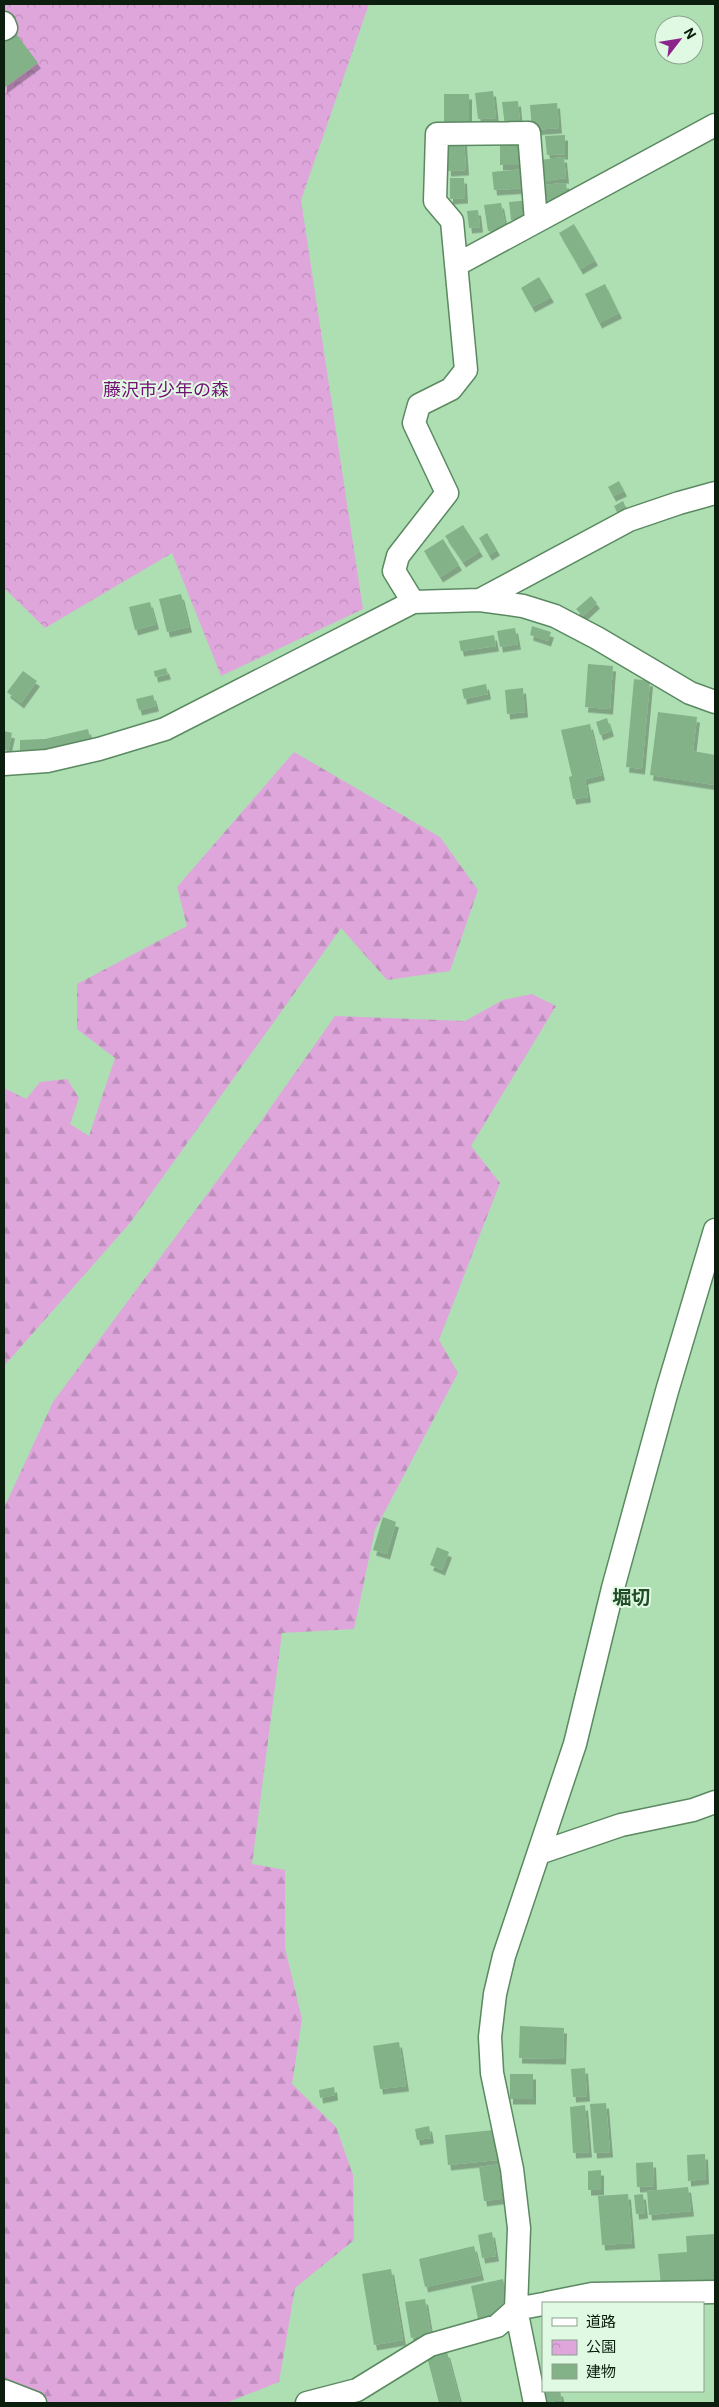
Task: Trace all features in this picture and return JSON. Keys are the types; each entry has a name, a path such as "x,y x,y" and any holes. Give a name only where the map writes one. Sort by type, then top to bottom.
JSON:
{"street":[{"path":"4,24 6,28 4,29"},
{"path":"456,265 715,124"},
{"path":"413,602 394,571 398,556 448,493 414,423 419,405 451,389 466,370 452,221 435,201 438,134 529,133 536,222"},
{"path":"480,600 630,520 679,502 715,493"},
{"path":"4,764 47,761 99,749 164,729 413,602 480,600 523,606 555,616 597,638 690,693 715,702"},
{"path":"535,2403 516,2309 519,2228 512,2168 492,2073 490,2036 496,1994 504,1956 575,1744 613,1588 667,1391 715,1230"},
{"path":"539,1853 621,1825 693,1810 715,1802"},
{"path":"552,2302 592,2294 715,2292"},
{"path":"308,2403 357,2390 430,2345 497,2326 516,2309 542,2304"},
{"path":"4,2391 35,2403"}],"green space":[{"name":"藤沢市少年の森","path":"4,4 369,4 301,200 363,609 221,676 172,553 45,628 4,588"},
{"path":"294,752 440,837 478,890 450,971 387,980 341,928 130,1223 4,1366 4,1088 26,1099 40,1082 67,1079 79,1098 70,1124 89,1136 115,1058 77,1029 77,984 187,926 177,887"},
{"path":"532,994 556,1006 471,1146 500,1183 439,1340 458,1373 375,1530 354,1629 282,1633 252,1864 285,1870 285,1948 302,2019 292,2084 336,2127 353,2175 354,2240 295,2288 279,2382 226,2403 4,2403 4,1508 53,1402 254,1131 335,1016 465,1021 503,1000"}],"building":[{"path":"12,28 38,63 4,88 4,34"},
{"path":"493,91 496,118 478,119 475,93"},
{"path":"444,94 469,94 469,123 444,123"},
{"path":"518,101 520,124 505,126 502,102"},
{"path":"557,103 559,128 532,130 530,105"},
{"path":"565,135 565,154 547,155 545,136"},
{"path":"464,140 466,170 448,171 447,141"},
{"path":"500,142 522,142 522,165 500,165"},
{"path":"564,157 566,178 543,181 540,160"},
{"path":"525,169 526,188 494,190 492,172"},
{"path":"450,178 464,178 465,198 450,199"},
{"path":"566,183 568,199 542,201 541,185"},
{"path":"529,200 531,217 511,220 509,202"},
{"path":"501,203 506,229 488,231 484,205"},
{"path":"478,210 480,227 469,228 467,211"},
{"path":"574,224 595,260 580,269 559,233"},
{"path":"539,277 551,297 532,307 521,288"},
{"path":"605,284 619,313 599,323 585,294"},
{"path":"619,481 624,491 613,496 608,487"},
{"path":"623,501 628,512 619,516 614,506"},
{"path":"463,525 480,551 463,562 445,536"},
{"path":"487,533 497,550 489,555 479,538"},
{"path":"443,539 459,565 440,577 424,551"},
{"path":"181,594 189,627 167,632 159,599"},
{"path":"591,596 597,603 583,616 576,609"},
{"path":"150,602 156,624 135,630 129,607"},
{"path":"532,626 551,632 548,641 530,635"},
{"path":"515,628 518,644 500,647 497,631"},
{"path":"494,635 496,646 461,651 459,641"},
{"path":"588,664 613,666 610,709 585,707"},
{"path":"166,668 168,674 155,677 154,671"},
{"path":"23,671 37,681 21,703 7,692"},
{"path":"634,679 650,681 642,769 626,767"},
{"path":"486,684 488,694 464,699 462,689"},
{"path":"523,688 525,712 507,714 505,690"},
{"path":"153,695 156,706 139,710 136,699"},
{"path":"658,712 697,717 693,751 715,755 715,785 650,775"},
{"path":"607,718 611,731 600,735 596,722"},
{"path":"590,724 602,775 585,779 588,797 573,799 569,777 572,776 561,730"},
{"path":"88,729 92,746 20,757 20,740 45,739"},
{"path":"4,731 12,733 8,751 4,750"},
{"path":"383,1517 396,1522 387,1554 373,1550"},
{"path":"437,1547 449,1552 442,1570 430,1565"},
{"path":"520,2026 564,2028 563,2059 519,2058"},
{"path":"399,2042 406,2086 380,2089 373,2046"},
{"path":"585,2068 587,2096 573,2097 571,2069"},
{"path":"510,2074 533,2074 533,2099 510,2099"},
{"path":"334,2087 335,2095 320,2098 319,2090"},
{"path":"606,2103 610,2152 594,2153 590,2104"},
{"path":"585,2105 589,2152 573,2153 570,2107"},
{"path":"429,2126 431,2138 417,2140 415,2129"},
{"path":"494,2130 497,2160 448,2165 445,2135"},
{"path":"705,2154 706,2179 688,2181 687,2155"},
{"path":"653,2162 654,2186 637,2187 636,2163"},
{"path":"502,2164 507,2198 484,2201 479,2167"},
{"path":"601,2170 601,2190 588,2190 588,2171"},
{"path":"688,2187 691,2211 649,2215 647,2191"},
{"path":"628,2194 632,2243 602,2245 598,2196"},
{"path":"643,2194 645,2213 636,2214 634,2195"},
{"path":"492,2232 496,2256 482,2258 478,2235"},
{"path":"715,2234 715,2282 661,2286 658,2254 687,2252 686,2236"},
{"path":"474,2246 481,2275 425,2287 419,2259"},
{"path":"391,2269 403,2340 374,2345 362,2274"},
{"path":"503,2279 510,2311 478,2319 471,2286"},
{"path":"425,2299 431,2334 411,2338 405,2302"},
{"path":"447,2352 460,2401 439,2403 427,2357"},
{"path":"543,2392 560,2392 562,2400 541,2403"}],"district":[{"name":"堀切","path":"631,1597"}]}
